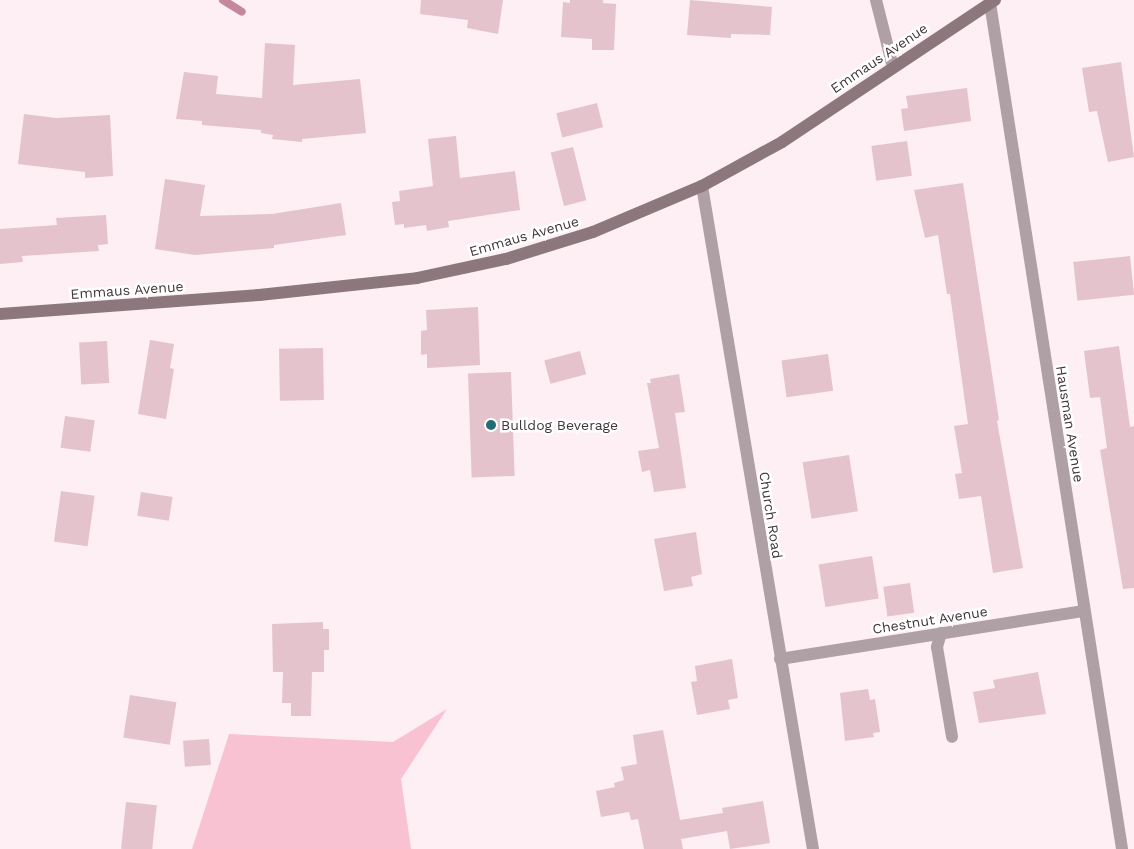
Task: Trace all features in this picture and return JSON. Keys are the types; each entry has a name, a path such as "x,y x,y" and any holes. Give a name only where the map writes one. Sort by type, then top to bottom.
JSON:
{"main road":[{"name":"Emmaus Avenue","path":"0,314 259,295 417,278 506,259 593,232 702,186 782,142 993,1"}],"street":[{"path":"876,0 893,67"},
{"name":"Hausman Avenue","path":"993,1 1084,611 1122,849"},
{"name":"Church Road","path":"702,186 813,849"},
{"name":"Chestnut Avenue","path":"780,659 1084,611"},
{"path":"941,633 937,647 952,737"}],"shaded area":[{"path":"447,709 401,779 411,849 192,849 229,734 393,742"}],"building":[{"path":"421,0 503,0 498,34 467,28 468,20 420,14"},
{"path":"570,0 603,0 603,3 616,4 614,50 592,50 592,39 561,37 563,2 570,3"},
{"path":"690,0 772,7 770,35 731,34 731,38 687,35"},
{"path":"265,43 295,45 293,85 360,79 366,133 302,139 302,142 272,139 273,135 261,133 261,130 202,125 202,121 176,119 184,72 218,76 216,94 262,98"},
{"path":"1121,62 1134,157 1108,162 1097,111 1089,112 1082,68"},
{"path":"967,88 971,121 904,131 901,109 908,108 906,96"},
{"path":"597,103 603,127 562,137 556,113"},
{"path":"24,114 56,118 110,115 113,176 85,178 85,172 18,164"},
{"path":"456,136 460,178 515,171 520,210 448,221 449,227 427,231 426,225 404,228 404,224 395,225 392,202 400,201 399,191 433,186 428,139"},
{"path":"907,141 912,176 876,181 871,146"},
{"path":"573,147 586,200 564,206 551,153"},
{"path":"165,179 205,185 200,216 272,214 341,203 346,235 274,245 274,248 195,255 155,249"},
{"path":"963,183 999,420 997,421 1023,568 993,573 981,496 959,499 955,474 962,473 954,426 968,424 950,294 947,294 938,235 925,238 914,190"},
{"path":"106,215 108,244 98,245 99,251 22,256 23,262 0,264 0,229 57,225 56,218"},
{"path":"1130,256 1134,295 1077,301 1073,262"},
{"path":"478,307 480,365 427,368 427,354 421,355 421,331 427,330 426,310"},
{"path":"150,340 174,344 170,368 174,369 166,419 138,414"},
{"path":"107,341 109,383 81,384 79,342"},
{"path":"1119,346 1130,427 1134,426 1134,588 1123,589 1100,450 1107,448 1100,397 1090,398 1084,351"},
{"path":"323,348 324,400 280,401 279,349"},
{"path":"580,351 586,374 550,384 544,361"},
{"path":"828,354 833,391 787,397 781,361"},
{"name":"Bulldog Beverage","path":"511,372 515,476 472,477 468,374"},
{"path":"679,374 685,412 675,413 686,488 654,492 650,470 642,472 638,451 659,448 647,383 651,383 650,379"},
{"path":"65,416 95,420 90,452 61,448"},
{"path":"849,455 858,511 811,519 803,462"},
{"path":"61,491 95,496 88,546 54,542"},
{"path":"141,492 173,497 169,521 137,516"},
{"path":"696,532 702,574 691,577 693,586 664,591 654,539"},
{"path":"872,556 879,598 825,607 819,564"},
{"path":"910,583 914,613 887,616 883,587"},
{"path":"323,622 323,629 329,629 329,650 324,650 324,672 312,672 311,716 291,716 291,703 282,703 283,672 273,672 272,624"},
{"path":"732,659 738,698 728,700 730,709 697,715 691,682 697,681 695,666"},
{"path":"1038,672 1046,714 979,723 973,692 995,688 993,680"},
{"path":"868,689 870,700 875,699 880,732 873,733 874,737 845,741 840,693"},
{"path":"130,695 176,702 170,745 123,737"},
{"path":"663,730 680,820 723,813 722,808 763,801 770,843 730,849 727,831 681,839 683,849 644,849 638,819 631,820 629,812 601,817 596,791 615,787 614,783 624,780 621,767 637,764 633,735"},
{"path":"209,739 211,765 185,767 183,741"},
{"path":"126,802 157,805 152,849 121,849"}],"waterway":[{"path":"223,0 242,12"}],"place":[{"name":"Bulldog Beverage","path":"491,425"}]}
